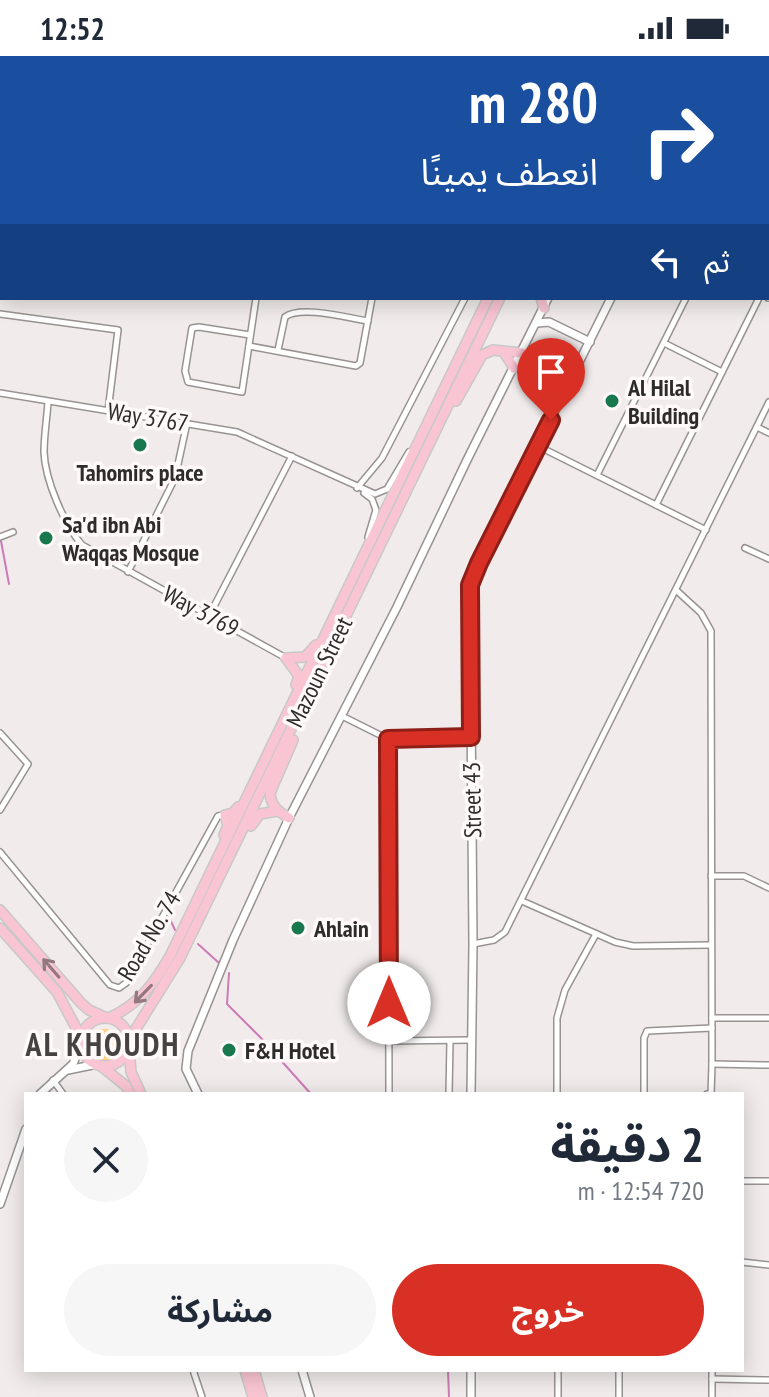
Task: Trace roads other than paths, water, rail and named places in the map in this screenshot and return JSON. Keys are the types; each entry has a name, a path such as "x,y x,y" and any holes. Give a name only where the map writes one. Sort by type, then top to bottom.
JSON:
{"main road":[{"name":"Mazoun Street","path":"129,1041 170,977 301,710 487,300"},
{"name":"Mazoun Street","path":"108,1018 137,1002 156,980 359,566 499,300"},
{"path":"427,436 443,427 479,358 489,351 522,353"},
{"path":"504,352 514,368"},
{"path":"286,658 299,659 312,652 339,608"},
{"path":"215,863 228,826 225,815 237,808 270,747 299,676 286,658"},
{"path":"289,818 277,811 271,800 271,790 297,729 301,710"},
{"path":"214,889 227,875 256,816 277,811"},
{"path":"0,910 81,1003 123,1026 129,1041 129,1064 140,1092"},
{"path":"0,928 57,992 82,1040 85,1055 126,1086 129,1092"},
{"path":"82,1040 93,1021 108,1018"},
{"path":"97,1064 105,1066 119,1061 125,1056 129,1041"},
{"path":"246,1372 253,1397"},
{"path":"255,1372 262,1397"}],"street":[{"path":"250,335 192,328 185,371 188,382 242,392 256,300"},
{"path":"249,346 356,366 360,363 372,300"},
{"path":"357,488 382,458 464,300"},
{"name":"Street 43","path":"471,1092 470,585 610,300"},
{"path":"597,475 685,300"},
{"path":"656,505 758,300"},
{"path":"544,301 549,322"},
{"path":"197,1092 186,1069 188,1051 233,940 289,818 522,353 544,301"},
{"path":"278,350 285,317 290,313 309,312 368,321"},
{"path":"0,314 118,330 108,411"},
{"path":"536,323 549,322 590,342"},
{"path":"664,343 722,372"},
{"name":"Way 3767","path":"0,393 237,432 357,488"},
{"name":"Way 3769","path":"48,402 44,448 47,473 69,528 82,545 286,658"},
{"path":"473,944 500,938 522,901 769,402"},
{"path":"128,572 175,478 187,423"},
{"path":"757,427 769,433"},
{"path":"357,488 375,494 387,489 427,436"},
{"path":"538,446 706,530"},
{"path":"209,616 292,456"},
{"path":"357,488 372,499 376,510 359,566"},
{"path":"0,537 13,532"},
{"path":"745,548 769,559"},
{"path":"676,590 701,613 711,631 711,1092"},
{"path":"342,716 388,739 471,737"},
{"path":"0,733 28,764 0,810"},
{"path":"388,739 389,1092"},
{"name":"Road No. 74","path":"0,852 71,941 110,985 119,988 126,983 218,816 225,815"},
{"path":"711,876 744,876 769,888"},
{"path":"522,901 596,934 633,946 711,945"},
{"path":"557,1092 557,1018 565,990 596,934"},
{"path":"712,1018 769,1018"},
{"path":"644,1092 644,1038 647,1031 712,1028"},
{"path":"42,1092 77,1059 82,1040"},
{"path":"389,1041 471,1040"},
{"path":"449,1092 450,1041"},
{"path":"62,1073 97,1064"},
{"path":"712,1064 769,1065"},
{"path":"53,1080 62,1092"},
{"path":"0,1204 24,1135"},
{"path":"744,1181 769,1181"},
{"path":"744,1262 769,1265"},
{"path":"194,1372 202,1397"},
{"path":"303,1372 310,1397"},
{"path":"471,1372 471,1397"},
{"path":"558,1372 558,1397"},
{"path":"619,1372 619,1397"},
{"path":"712,1372 712,1397"},
{"path":"712,1379 769,1380"}],"waterway":[{"path":"1,541 9,584"},
{"path":"169,917 175,930"},
{"path":"198,944 219,963"},
{"path":"229,973 227,1004 309,1092"},
{"path":"448,1372 449,1397"}],"place":[{"name":"Al Hilal Building","path":"612,401"},
{"name":"Tahomirs place","path":"140,445"},
{"name":"Sa'd ibn Abi Waqqas Mosque","path":"46,538"},
{"name":"Ahlain","path":"298,928"},
{"name":"F&H Hotel","path":"229,1050"}],"district":[{"name":"AL KHOUDH","path":"103,1044"}]}
